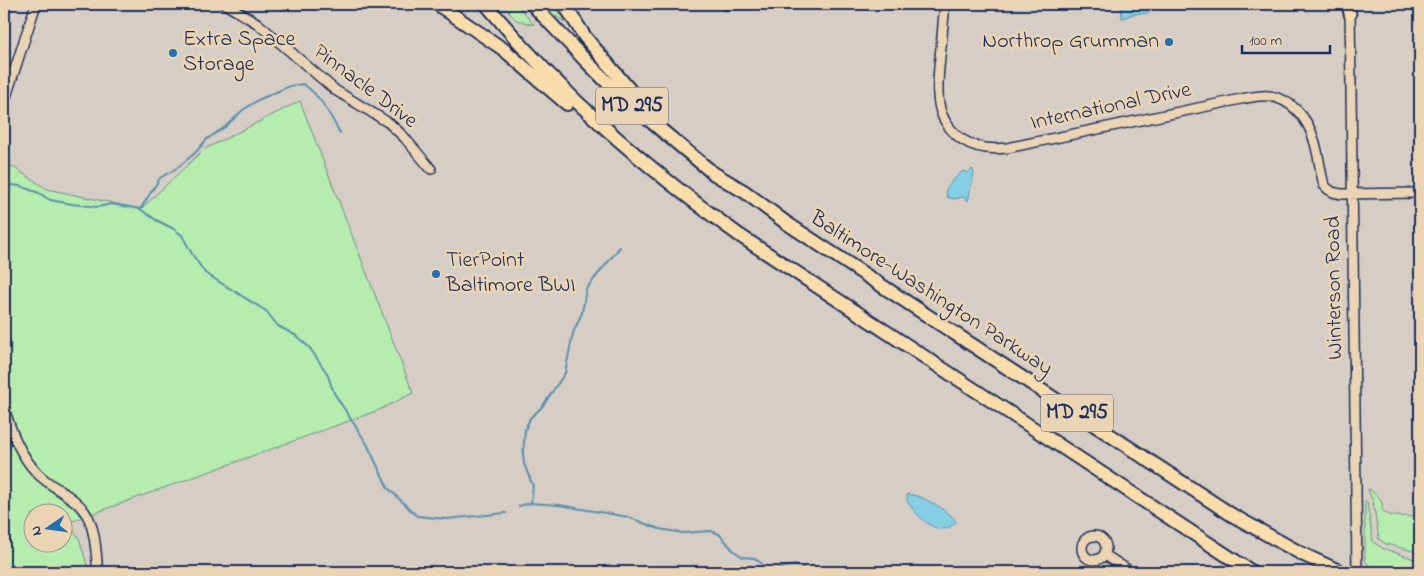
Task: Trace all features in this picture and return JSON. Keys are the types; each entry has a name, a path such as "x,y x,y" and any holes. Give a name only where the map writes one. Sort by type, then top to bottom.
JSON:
{"highway":[{"path":"437,4 503,49 636,163 678,191"},
{"name":"MD 295","path":"486,4 562,89 599,124 678,191 739,235 1252,572"},
{"name":"Baltimore-Washington Parkway","path":"532,4 624,99 713,172 841,259 1232,515 1302,554 1341,572"},
{"path":"564,4 585,37 647,110 668,130 745,192"},
{"path":"1105,476 1132,488 1261,572"},
{"path":"1202,540 1242,572"}],"street":[{"path":"4,103 36,4"},
{"name":"Pinnacle Drive","path":"225,4 257,23 335,90 389,123 404,137 431,169"},
{"name":"International Drive","path":"945,4 937,91 939,106 949,128 970,144 994,150 1007,148 1246,98 1269,96 1282,100 1294,107 1307,122 1315,141 1324,186 1334,193 1420,193"},
{"name":"Winterson Road","path":"1350,7 1357,568"},
{"path":"4,408 19,447 28,462 42,478 74,500 89,518 93,532 98,572"},
{"path":"1105,554 1131,572"}],"green space":[{"path":"502,4 517,4 534,25 516,20"},
{"path":"544,4 553,4 565,23 551,12"},
{"path":"300,101 413,393 379,410 72,521 72,504 22,504 22,554 72,554 72,529 79,538 89,572 4,572 4,161 47,189 141,209 203,150"},
{"path":"1369,489 1380,500 1382,509 1387,514 1420,517 1420,549 1418,552 1386,544 1379,539 1373,501"},
{"path":"1365,501 1367,502 1373,542 1382,548 1420,561 1420,572 1381,571 1374,569 1365,560"}],"water":[{"path":"1121,4 1152,4 1153,8 1148,13 1133,14 1122,18"},
{"path":"972,169 974,173 968,201 963,197 954,199 947,197 946,189 952,181 963,171 968,173"},
{"path":"907,494 934,504 948,513 956,522 943,529 929,524 911,507 907,501"}],"waterway":[{"path":"141,208 160,178 177,168 195,153 207,139 258,100 290,86 303,84 315,94 340,133"},
{"path":"4,184 20,186 39,193 50,200 98,207 111,204 140,209 172,228 182,235 205,273 266,311 278,326 295,335 309,347 327,373 334,393 367,444 388,488 417,516 447,519 506,513"},
{"path":"531,503 533,486 524,464 523,453 525,430 530,418 542,407 565,373 573,333 582,313 586,289 620,247"},
{"path":"519,506 531,503 559,505 628,517 659,529 683,533 711,531 719,534 734,551 743,557 754,558 768,568 776,569 795,565 807,570 826,572"},
{"path":"872,572 877,569 887,572"}],"place":[{"name":"Northrop Grumman","path":"1169,42"},
{"name":"Extra Space Storage","path":"173,53"},
{"name":"TierPoint Baltimore BWI","path":"436,274"}]}
